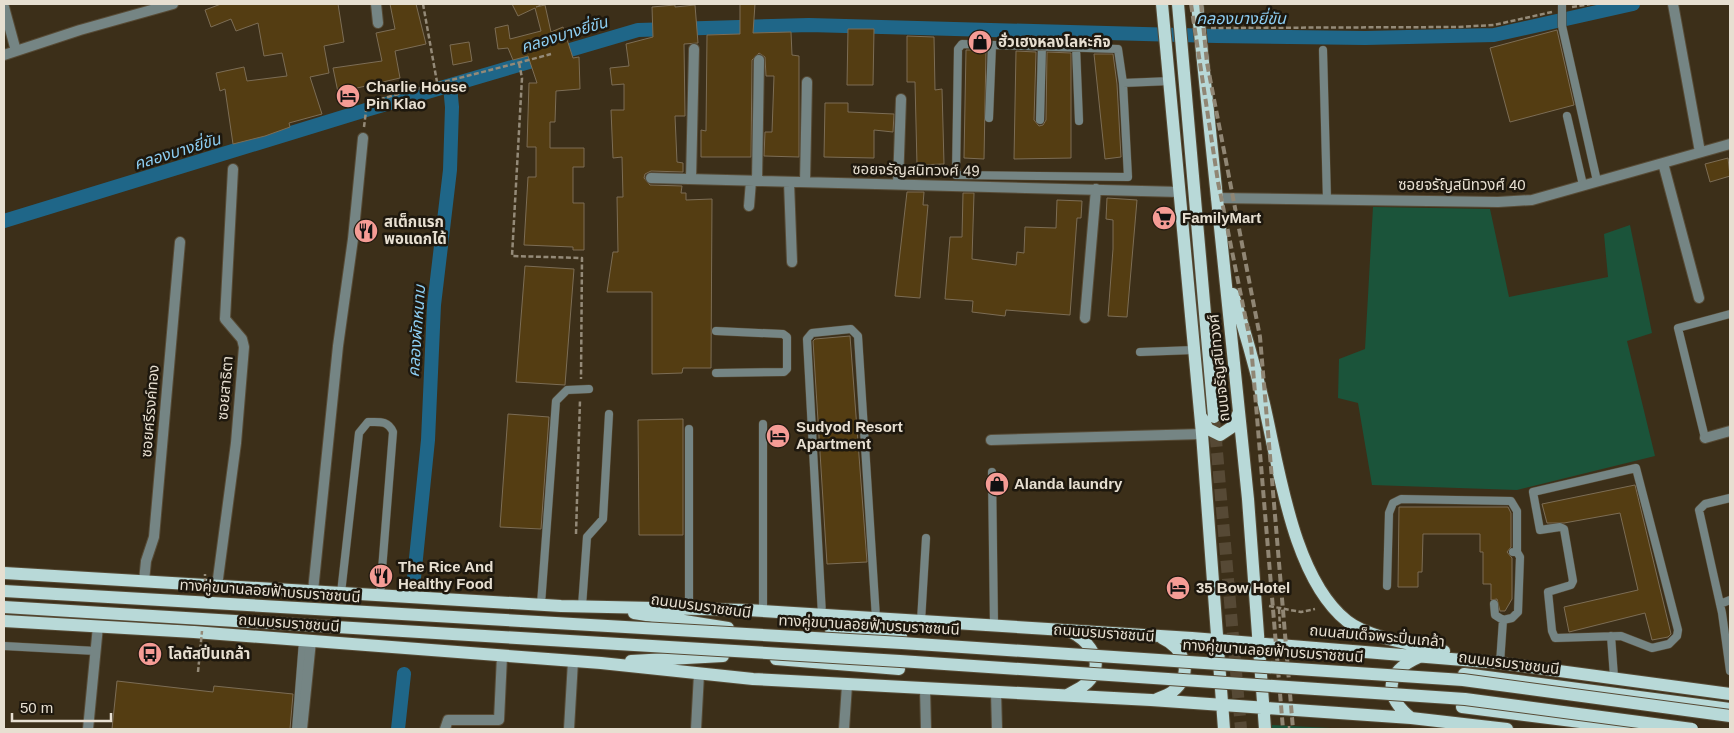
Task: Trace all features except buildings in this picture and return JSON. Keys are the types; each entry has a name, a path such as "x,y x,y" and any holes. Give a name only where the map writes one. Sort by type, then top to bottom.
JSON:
{"main road":[{"name":"ถนนจรัญสนิทวงศ์","path":"1162,4 1171,81 1202,434 1219,640 1224,729"},
{"name":"ถนนจรัญสนิทวงศ์","path":"1178,4 1214,417"},
{"name":"ถนนจรัญสนิทวงศ์","path":"1197,4 1204,27 1201,44 1240,410 1265,729"},
{"path":"1225,270 1252,351 1295,536 1319,589 1348,621 1371,632 1394,640 1500,663"},
{"path":"1200,414 1208,429 1220,435 1232,427 1240,410"},
{"name":"ถนนบรมราชชนนี","path":"4,573 541,604 762,611 1259,643"},
{"name":"ทางคู่ขนานลอยฟ้าบรมราชชนนี","path":"4,591 902,643 1464,680 1730,716"},
{"name":"ถนนบรมราชชนนี","path":"589,606 692,623 745,629 901,636 1464,674 1730,709"},
{"path":"4,607 881,660 1465,699 1692,729"},
{"name":"ถนนบรมราชชนนี","path":"4,620 601,663 699,674 846,685 1155,700 1222,706"},
{"path":"1067,696 1082,687 1094,673 1095,657 1084,638 1069,631"},
{"path":"1155,700 1172,692 1184,678 1184,662 1174,644 1158,636"},
{"name":"ถนนสมเด็จพระปิ่นเกล้า","path":"1259,643 1500,663 1730,694"},
{"name":"ถนนบรมราชชนนี","path":"601,663 719,656 1462,707 1636,729"},
{"path":"1411,718 1397,706 1391,691 1393,678 1403,664 1422,656"},
{"path":"1222,706 1411,718 1448,726 1506,729"},
{"path":"1434,729 1448,726"}],"street":[{"path":"4,7 9,53 80,30 173,4"},
{"path":"376,4 378,23"},
{"path":"1673,5 1700,152"},
{"path":"691,179 694,49"},
{"path":"749,206 754,181 759,60"},
{"path":"805,182 807,82"},
{"path":"898,184 901,99"},
{"path":"313,591 338,346 353,239 363,138"},
{"name":"ซอยจรัญสนิทวงศ์ 40","path":"1216,198 1498,202 1532,200 1730,144"},
{"path":"1663,162 1699,298"},
{"name":"ซอยสาธิตา","path":"217,586 236,443 244,347 242,339 225,319 233,169"},
{"name":"ซอยจรัญสนิทวงศ์ 49","path":"651,178 1180,192"},
{"path":"789,182 792,262"},
{"path":"1085,318 1096,189"},
{"name":"ซอยศรีรงค์ทอง","path":"144,581 146,561 154,537 180,242"},
{"path":"1705,438 1730,431"},
{"path":"990,440 1202,434"},
{"path":"88,729 98,626"},
{"path":"302,729 307,641"},
{"path":"445,729 448,720 499,720 502,656"},
{"path":"569,729 573,661"},
{"path":"696,729 699,674"},
{"path":"844,729 846,685"},
{"path":"925,689 926,729"},
{"path":"996,692 997,729"}],"lane":[{"path":"1561,7 1562,26 1597,181"},
{"path":"962,44 992,45 1118,49 1123,83 1129,175 1127,178 959,176 954,171 958,47 962,44"},
{"path":"989,118 992,45"},
{"path":"1040,120 1042,46"},
{"path":"1076,47 1079,121"},
{"path":"1323,50 1328,200"},
{"path":"1123,83 1171,81"},
{"path":"1567,116 1583,185"},
{"path":"1705,438 1678,328 1730,314"},
{"path":"822,615 808,339 812,333 851,329 858,336 876,618"},
{"path":"716,332 783,334 787,337 787,370 784,372 716,373"},
{"path":"1140,352 1194,350"},
{"path":"541,604 556,401 563,392 585,389"},
{"path":"589,606 587,537 603,519 609,414"},
{"path":"341,593 359,433 368,422 384,422 390,425 392,432 380,595"},
{"path":"762,611 763,424"},
{"path":"689,608 690,429"},
{"path":"1636,468 1678,632 1668,644 1652,648 1640,645 1625,637 1611,636 1560,640 1552,635 1548,592 1571,586 1573,581 1564,529 1560,527 1540,530 1533,492 1636,468"},
{"path":"992,472 994,626"},
{"path":"1730,498 1705,504 1699,510 1720,604 1730,671"},
{"path":"1386,586 1389,513 1393,503 1401,499 1511,501 1517,511 1515,552 1520,557 1518,611 1512,618 1502,620 1495,615 1494,604"},
{"path":"921,621 926,538"},
{"path":"1720,604 1730,600"},
{"path":"1500,663 1502,620"},
{"path":"1611,636 1614,677"},
{"path":"296,729 307,641"},
{"path":"4,646 96,651"}],"path":[{"path":"423,4 437,82"},
{"path":"1561,7 1590,4"},
{"path":"1204,27 1457,27 1494,25 1545,15"},
{"path":"363,138 367,103 437,82 491,71 551,54"},
{"path":"519,63 522,78 512,256 582,258 585,389 576,537"},
{"path":"1269,606 1300,612 1315,609"},
{"path":"1279,609 1280,628"}],"green space":[{"path":"1373,207 1490,209 1509,297 1608,277 1604,234 1630,225 1652,333 1627,341 1655,456 1517,490 1372,485 1358,403 1338,398 1339,359 1365,349"},
{"path":"1272,725 1350,729 1272,729"}],"waterway":[{"name":"คลองบางยี่ขัน","path":"4,221 366,110 638,30 809,25 1216,36 1365,38 1494,35 1633,4"},
{"name":"คลองผักหนาม","path":"414,578 428,440 434,305 450,170 452,107 450,86"},
{"name":"คลองผักหนาม","path":"398,729 404,674"}],"tunnel":[{"path":"1214,417 1241,729"}],"railway":[{"path":"1191,4 1218,182 1251,345 1283,729"},
{"path":"1201,4 1207,63 1260,337 1293,729"}],"place":[{"name":"ฮั่วเฮงหลงโลหะกิจ","path":"980,42"},
{"name":"Charlie House Pin Klao","path":"348,96"},
{"name":"FamilyMart","path":"1164,218"},
{"name":"สเต็กแรก พอแดกได้","path":"366,231"},
{"name":"Sudyod Resort Apartment","path":"778,436"},
{"name":"Alanda laundry","path":"997,484"},
{"name":"The Rice And Healthy Food","path":"381,576"},
{"name":"35 Bow Hotel","path":"1178,588"},
{"name":"โลตัสปิ่นเกล้า","path":"150,654"}]}
